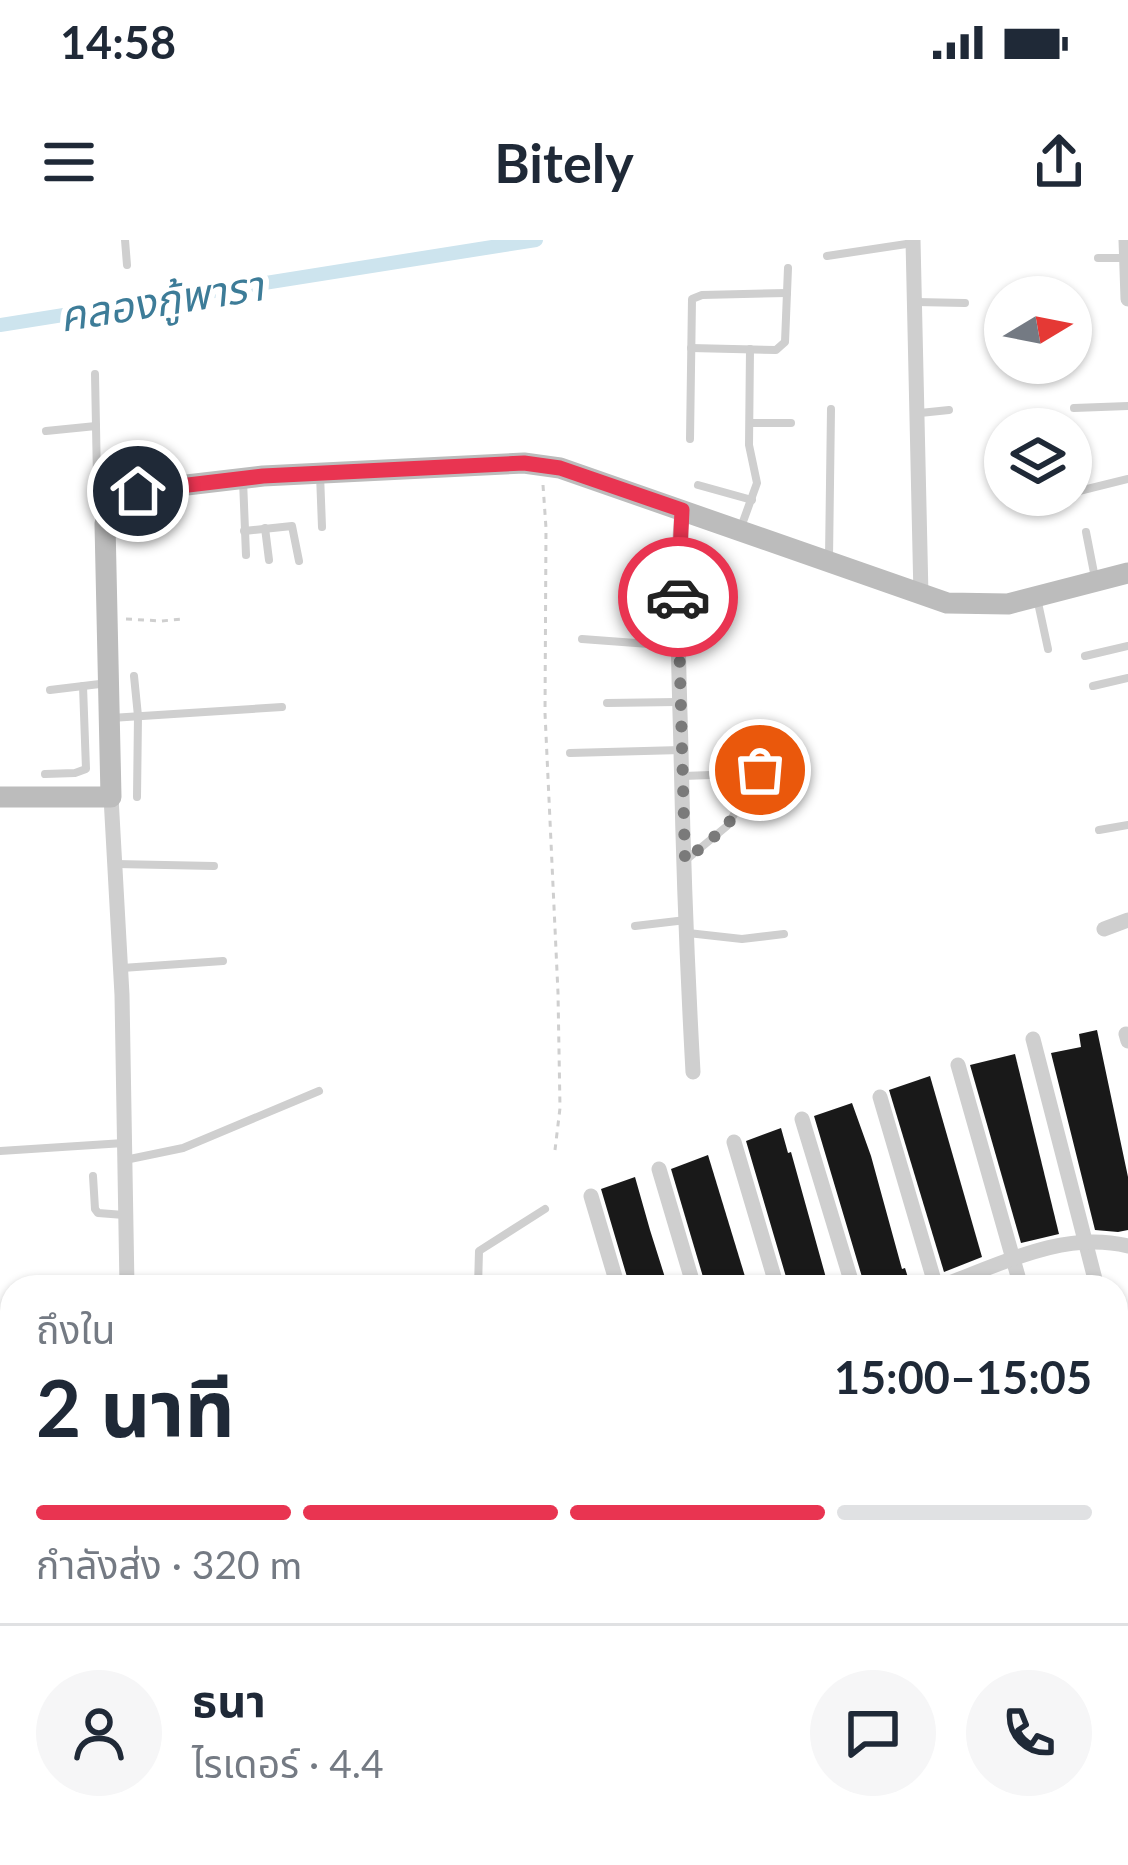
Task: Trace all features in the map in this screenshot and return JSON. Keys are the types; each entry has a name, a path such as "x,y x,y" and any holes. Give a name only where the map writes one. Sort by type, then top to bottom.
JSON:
{"street":[{"path":"1126,240 1128,299"},
{"path":"913,242 921,596"},
{"path":"127,1275 105,524 119,496 242,478 524,463 560,468 947,603 1008,604 1128,573"},
{"path":"682,510 678,580 681,776 693,1072"},
{"path":"0,797 111,797"},
{"path":"1104,929 1128,920"},
{"path":"1033,1039 1094,1275"},
{"path":"958,1065 1017,1275"},
{"path":"880,1097 933,1275"},
{"path":"802,1119 850,1275"},
{"path":"734,1142 773,1275"},
{"path":"659,1168 690,1275"},
{"path":"591,1196 614,1275"},
{"path":"971,1275 1057,1244 1128,1246"}],"lane":[{"path":"125,240 127,266"},
{"path":"827,256 913,242"},
{"path":"1098,258 1126,258"},
{"path":"692,348 776,350 784,342 788,268"},
{"path":"690,439 692,299 787,292"},
{"path":"916,302 965,303"},
{"path":"740,531 757,483 749,446 750,349"},
{"path":"95,374 98,487 107,514"},
{"path":"1074,408 1128,406"},
{"path":"830,563 831,409"},
{"path":"918,413 949,410"},
{"path":"750,423 791,423"},
{"path":"46,431 96,426"},
{"path":"320,472 322,527"},
{"path":"242,478 246,555"},
{"path":"1092,488 1128,479"},
{"path":"98,487 127,484 138,491"},
{"path":"698,485 752,500"},
{"path":"244,531 292,526 299,561"},
{"path":"265,528 269,560"},
{"path":"1086,532 1095,581"},
{"path":"1037,596 1048,649"},
{"path":"582,639 679,646"},
{"path":"1085,656 1128,646"},
{"path":"134,676 137,797"},
{"path":"1094,686 1128,679"},
{"path":"50,690 108,683"},
{"path":"45,774 86,769 83,686"},
{"path":"607,703 680,702"},
{"path":"109,718 282,706"},
{"path":"570,753 681,750"},
{"path":"685,861 727,826 760,770"},
{"path":"681,776 739,774"},
{"path":"1099,830 1128,825"},
{"path":"115,864 214,866"},
{"path":"635,926 687,926 742,939 784,934"},
{"path":"120,968 223,961"},
{"path":"0,1151 183,1148 319,1091"},
{"path":"93,1176 98,1213 126,1215"},
{"path":"478,1275 479,1251 545,1209"}],"path":[{"path":"541,465 546,528 544,712 558,993 560,1108 555,1150"},
{"path":"107,619 183,619"}],"building":[{"path":"1097,1030 1128,1177 1128,1230 1118,1232 1095,1230 1051,1053 1081,1047 1079,1034"},
{"path":"1015,1054 1059,1234 1021,1243 970,1065"},
{"path":"930,1076 982,1257 944,1272 889,1090"},
{"path":"852,1103 907,1275 861,1275 814,1116"},
{"path":"781,1128 825,1275 785,1275 746,1141"},
{"path":"708,1155 745,1275 702,1275 671,1169"},
{"path":"635,1177 664,1275 626,1275 601,1189"}],"waterway":[{"name":"คลองกู้พารา","path":"0,325 536,240"}],"way so far":[{"path":"678,597 685,861 727,826 760,770"}],"route":[{"path":"138,491 320,472 524,463 560,468 682,510 678,597"}]}
